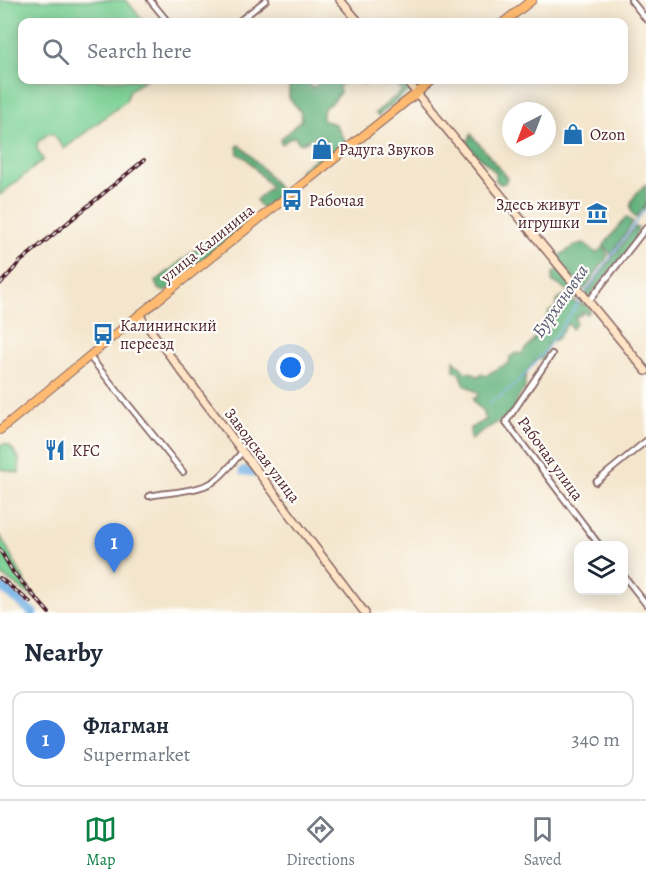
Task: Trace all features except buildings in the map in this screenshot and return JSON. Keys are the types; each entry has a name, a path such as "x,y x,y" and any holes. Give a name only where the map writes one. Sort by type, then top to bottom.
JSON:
{"main road":[{"path":"509,18 532,0"},
{"name":"улица Калинина","path":"0,429 428,84"}],"street":[{"path":"150,0 165,18"},
{"path":"243,18 266,0"},
{"path":"340,0 356,18"},
{"path":"631,0 646,19"},
{"path":"409,84 646,371"},
{"path":"585,297 646,228"},
{"path":"641,236 646,242"},
{"name":"Заводская улица","path":"139,315 365,613"},
{"name":"Рабочая улица","path":"552,354 506,422 596,541"},
{"path":"89,356 183,472"},
{"path":"596,482 646,441"},
{"path":"148,496 198,487 212,482 242,452"},
{"path":"628,581 646,604"}],"green space":[{"path":"0,0 126,0 141,18 18,18 18,84 139,84 130,90 126,101 64,149 54,135 49,133 37,143 37,149 43,160 0,195"},
{"path":"289,84 308,84 312,88 318,84 342,84 339,86 340,92 334,101 324,108 322,120 335,124 345,141 304,176 299,171 330,146 320,135 300,144 295,137 282,144 280,140 302,119 300,111 289,98"},
{"path":"396,84 407,84 411,89 378,116 375,113 402,91"},
{"path":"471,134 507,178 505,183 500,184 495,179 496,173 467,144"},
{"path":"239,145 262,168 281,193 262,208 256,200 271,187 246,158 238,154"},
{"path":"646,184 646,205 636,218 632,214 632,200"},
{"path":"626,217 633,222 611,255 604,245"},
{"path":"243,221 247,225 165,292 158,289 155,282 209,239 232,229"},
{"path":"635,227 638,228 633,244 588,298 585,295"},
{"path":"584,243 596,253 604,247 608,256 584,290 559,262 558,256"},
{"path":"561,270 579,294 578,300 552,282 553,273"},
{"path":"565,294 576,303 587,305 590,311 587,314 582,312 581,315 576,316 576,323 572,329 568,323 558,338 548,344 543,359 537,359 527,372 525,389 510,413 471,440 470,429 487,419 484,411 475,404 473,399 478,396 478,393 465,385 460,373 454,371 454,360 466,373 470,372 479,377 481,374 486,376 509,363 510,357 516,353 521,354 529,345 542,328 549,312 555,308 557,301"},
{"path":"0,445 9,445 19,458 19,473 0,469"},
{"path":"0,535 34,598 0,574"}],"waterway":[{"name":"Бурхановка","path":"585,293 646,208"},
{"name":"Бурхановка","path":"489,404 504,394 530,369 582,297"},
{"name":"Бурхановка","path":"243,471 255,472"},
{"name":"Бурхановка","path":"0,586 33,613"}],"railway":[{"path":"0,284 21,261 144,160"},
{"path":"0,550 13,572 49,613"},
{"path":"0,578 30,602"}],"place":[{"name":"Ozon","path":"573,134"},
{"name":"Радуга Звуков","path":"322,149"},
{"name":"Рабочая","path":"292,200"},
{"name":"Здесь живут игрушки","path":"597,213"},
{"name":"Калининский переезд","path":"103,334"},
{"name":"KFC","path":"55,450"},
{"name":"Флагман","path":"114,573"}]}
